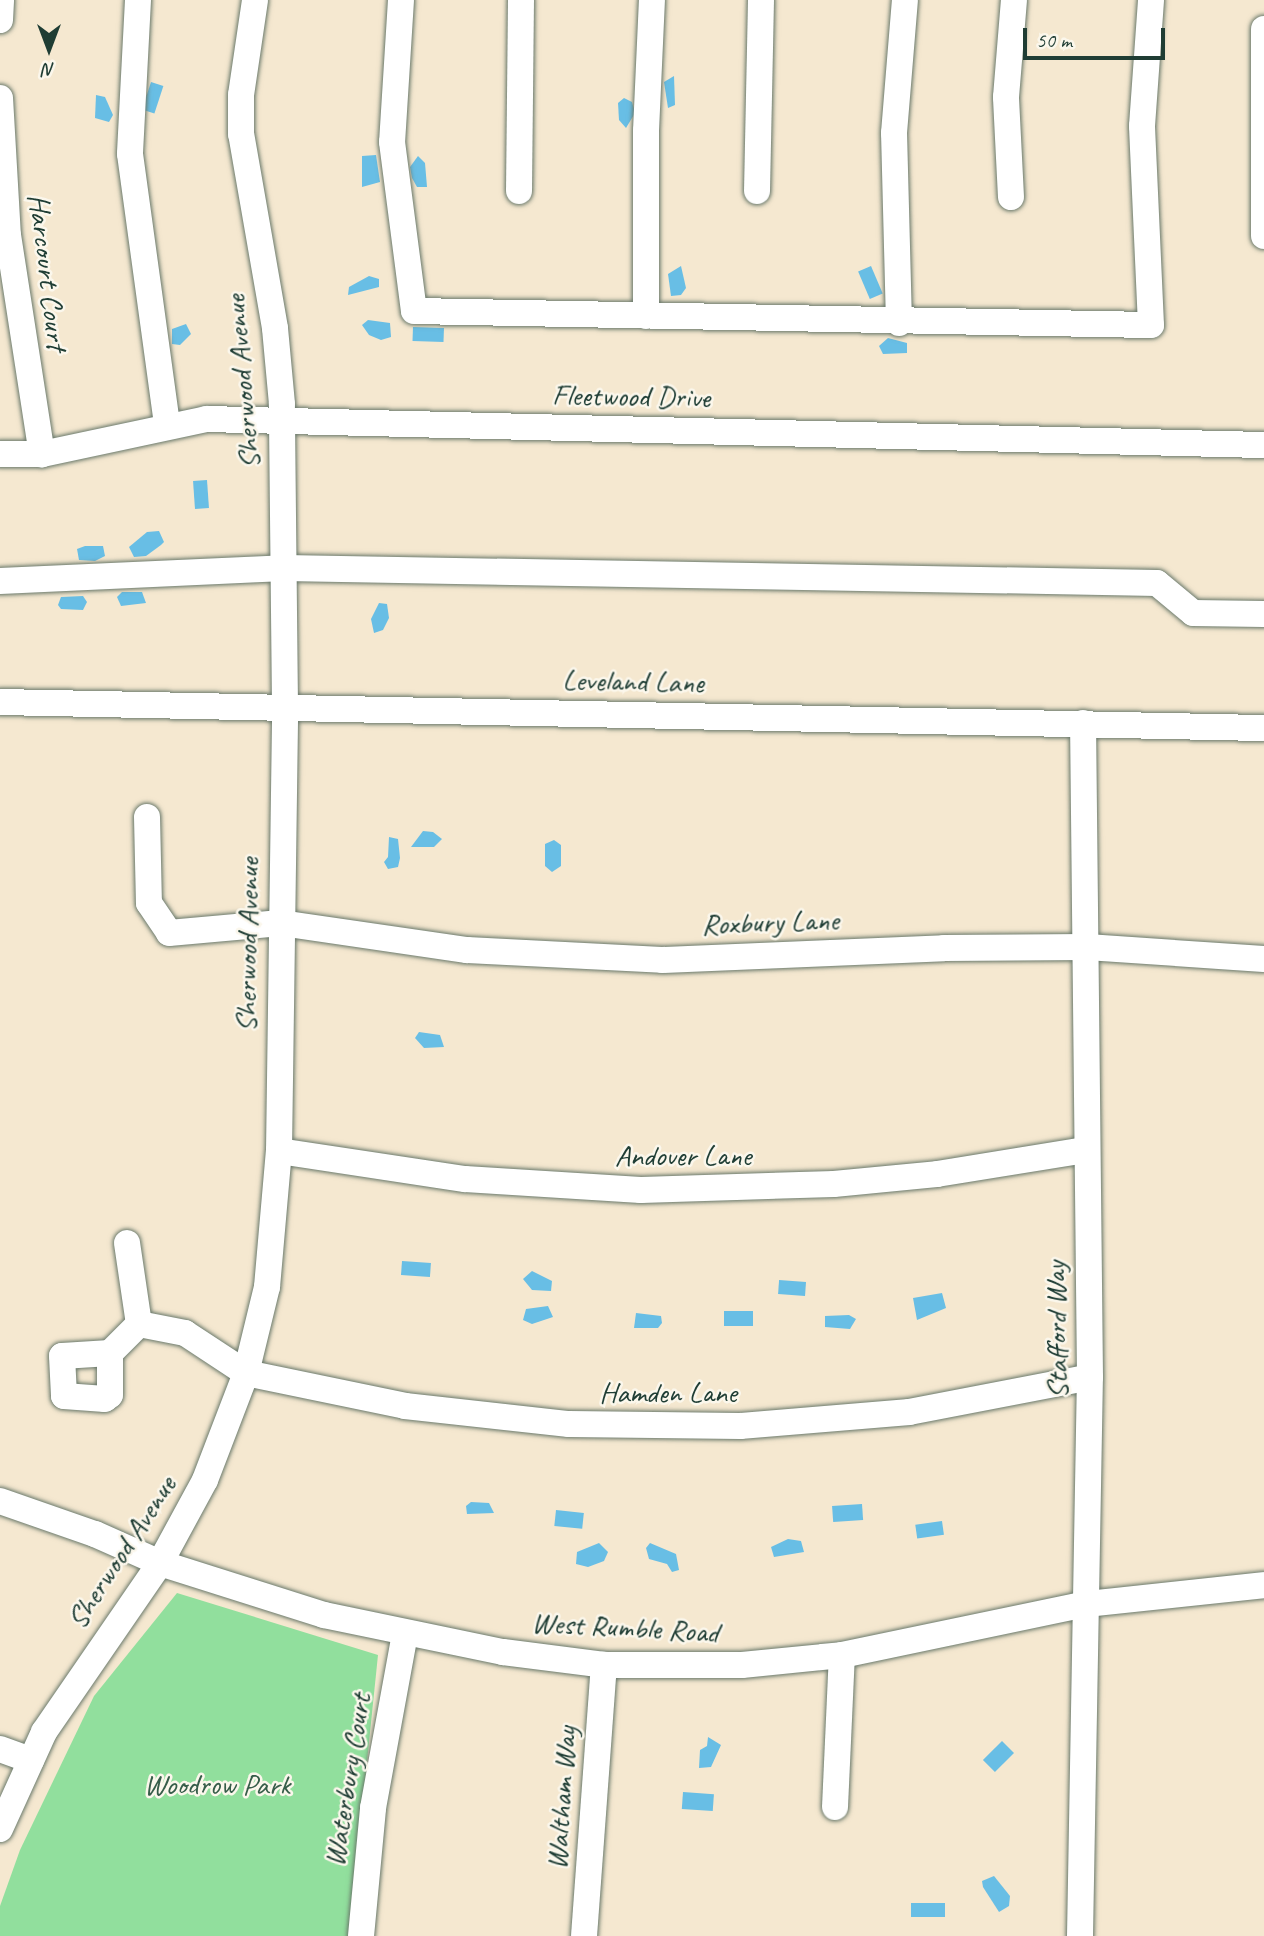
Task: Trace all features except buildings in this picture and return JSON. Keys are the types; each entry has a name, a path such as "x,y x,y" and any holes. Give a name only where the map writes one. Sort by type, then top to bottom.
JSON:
{"street":[{"path":"0,20 1,0"},
{"path":"138,0 130,154 167,424"},
{"name":"Sherwood Avenue","path":"0,1829 7,1785 30,1760 72,1687 160,1563 205,1480 246,1373 267,1287 279,1151 285,707 284,568 282,421 275,328 241,134 241,95 255,0"},
{"path":"401,0 392,142 414,311 899,323 1151,325 1142,126 1151,0"},
{"path":"519,191 521,0"},
{"path":"646,316 646,131 652,0"},
{"path":"757,191 761,0"},
{"path":"899,323 894,133 905,0"},
{"path":"1011,197 1006,97 1014,0"},
{"path":"1264,29 1264,236"},
{"name":"Harcourt Court","path":"0,98 9,248 42,454"},
{"name":"Fleetwood Drive","path":"0,454 42,454 167,424 206,419 1264,445"},
{"path":"0,581 284,568 1157,583 1193,613 1264,614"},
{"name":"Leveland Lane","path":"0,702 1264,728"},
{"name":"Stafford Way","path":"1080,1936 1090,1377 1083,723"},
{"name":"Roxbury Lane","path":"146,817 149,903 169,933 281,923 467,950 560,957 662,960 944,948 1087,947 1264,959"},
{"name":"Andover Lane","path":"279,1151 465,1179 666,1190 834,1184 937,1174 1086,1150"},
{"path":"127,1243 139,1324"},
{"path":"139,1324 185,1333 246,1373"},
{"path":"110,1353 139,1324"},
{"name":"Hamden Lane","path":"246,1373 471,1415 659,1428 820,1422 909,1412 1090,1377"},
{"name":"West Rumble Road","path":"0,1501 95,1534 160,1563 301,1608 405,1634 604,1665 742,1665 842,1655 1087,1604 1264,1585"},
{"name":"Waterbury Court","path":"361,1936 373,1808 405,1634"},
{"path":"835,1807 842,1655"},
{"name":"Waltham Way","path":"584,1936 604,1665"},
{"path":"0,1749 30,1760"}],"green space":[{"name":"Woodrow Park","path":"177,1593 378,1655 349,1936 0,1936 0,1906 20,1850 94,1696"}],"water":[{"path":"674,76 675,105 668,108 664,82"},
{"path":"151,82 163,86 154,114 142,110"},
{"path":"96,95 105,97 113,115 109,122 95,118"},
{"path":"624,98 632,102 635,113 626,128 619,120 618,103"},
{"path":"376,155 380,182 362,187 362,156"},
{"path":"418,156 425,163 427,187 417,187 412,178 410,167"},
{"path":"681,266 686,288 681,295 671,296 668,274"},
{"path":"871,266 883,294 870,299 858,271"},
{"path":"369,276 379,279 379,287 348,295 349,287"},
{"path":"368,320 390,323 391,337 381,340 369,335 362,325"},
{"path":"186,324 191,334 180,345 172,344 172,329"},
{"path":"413,327 444,328 443,342 413,341"},
{"path":"888,338 907,343 907,353 883,354 879,346"},
{"path":"207,480 209,508 195,509 193,481"},
{"path":"159,531 164,542 146,556 134,557 129,547 147,532"},
{"path":"103,546 105,556 95,561 79,560 77,549"},
{"path":"122,592 142,592 146,603 121,606 117,597"},
{"path":"83,596 87,602 83,610 61,609 58,605 61,597"},
{"path":"379,603 387,604 389,618 383,630 374,633 371,619"},
{"path":"423,831 433,832 442,839 434,847 411,847"},
{"path":"389,837 398,839 400,858 398,867 388,869 384,862 388,857"},
{"path":"554,840 561,845 561,866 552,872 545,866 545,844"},
{"path":"419,1032 440,1035 444,1047 424,1048 415,1038"},
{"path":"402,1261 431,1263 430,1277 401,1275"},
{"path":"532,1271 552,1281 551,1291 532,1290 523,1279"},
{"path":"779,1280 806,1282 805,1296 778,1294"},
{"path":"942,1293 946,1308 917,1320 913,1298"},
{"path":"548,1306 553,1317 532,1324 523,1320 526,1309"},
{"path":"724,1311 753,1311 753,1326 724,1326"},
{"path":"636,1313 661,1316 662,1323 658,1328 634,1328"},
{"path":"849,1315 856,1319 850,1329 825,1327 825,1316"},
{"path":"471,1502 489,1503 494,1513 467,1514 466,1506"},
{"path":"862,1504 863,1520 833,1522 832,1506"},
{"path":"556,1510 584,1513 582,1529 554,1526"},
{"path":"942,1521 944,1535 917,1539 915,1525"},
{"path":"788,1539 801,1541 804,1552 774,1557 771,1547"},
{"path":"599,1543 608,1552 604,1561 588,1567 576,1564 577,1552"},
{"path":"650,1543 676,1554 679,1570 672,1572 667,1564 649,1559 646,1548"},
{"path":"708,1737 721,1745 711,1767 699,1768 700,1750 707,1746"},
{"path":"1002,1741 1014,1753 995,1772 983,1760"},
{"path":"683,1792 714,1794 713,1811 682,1809"},
{"path":"994,1876 1010,1896 1009,1906 999,1912 982,1881"},
{"path":"911,1903 945,1903 945,1917 911,1917"}]}
